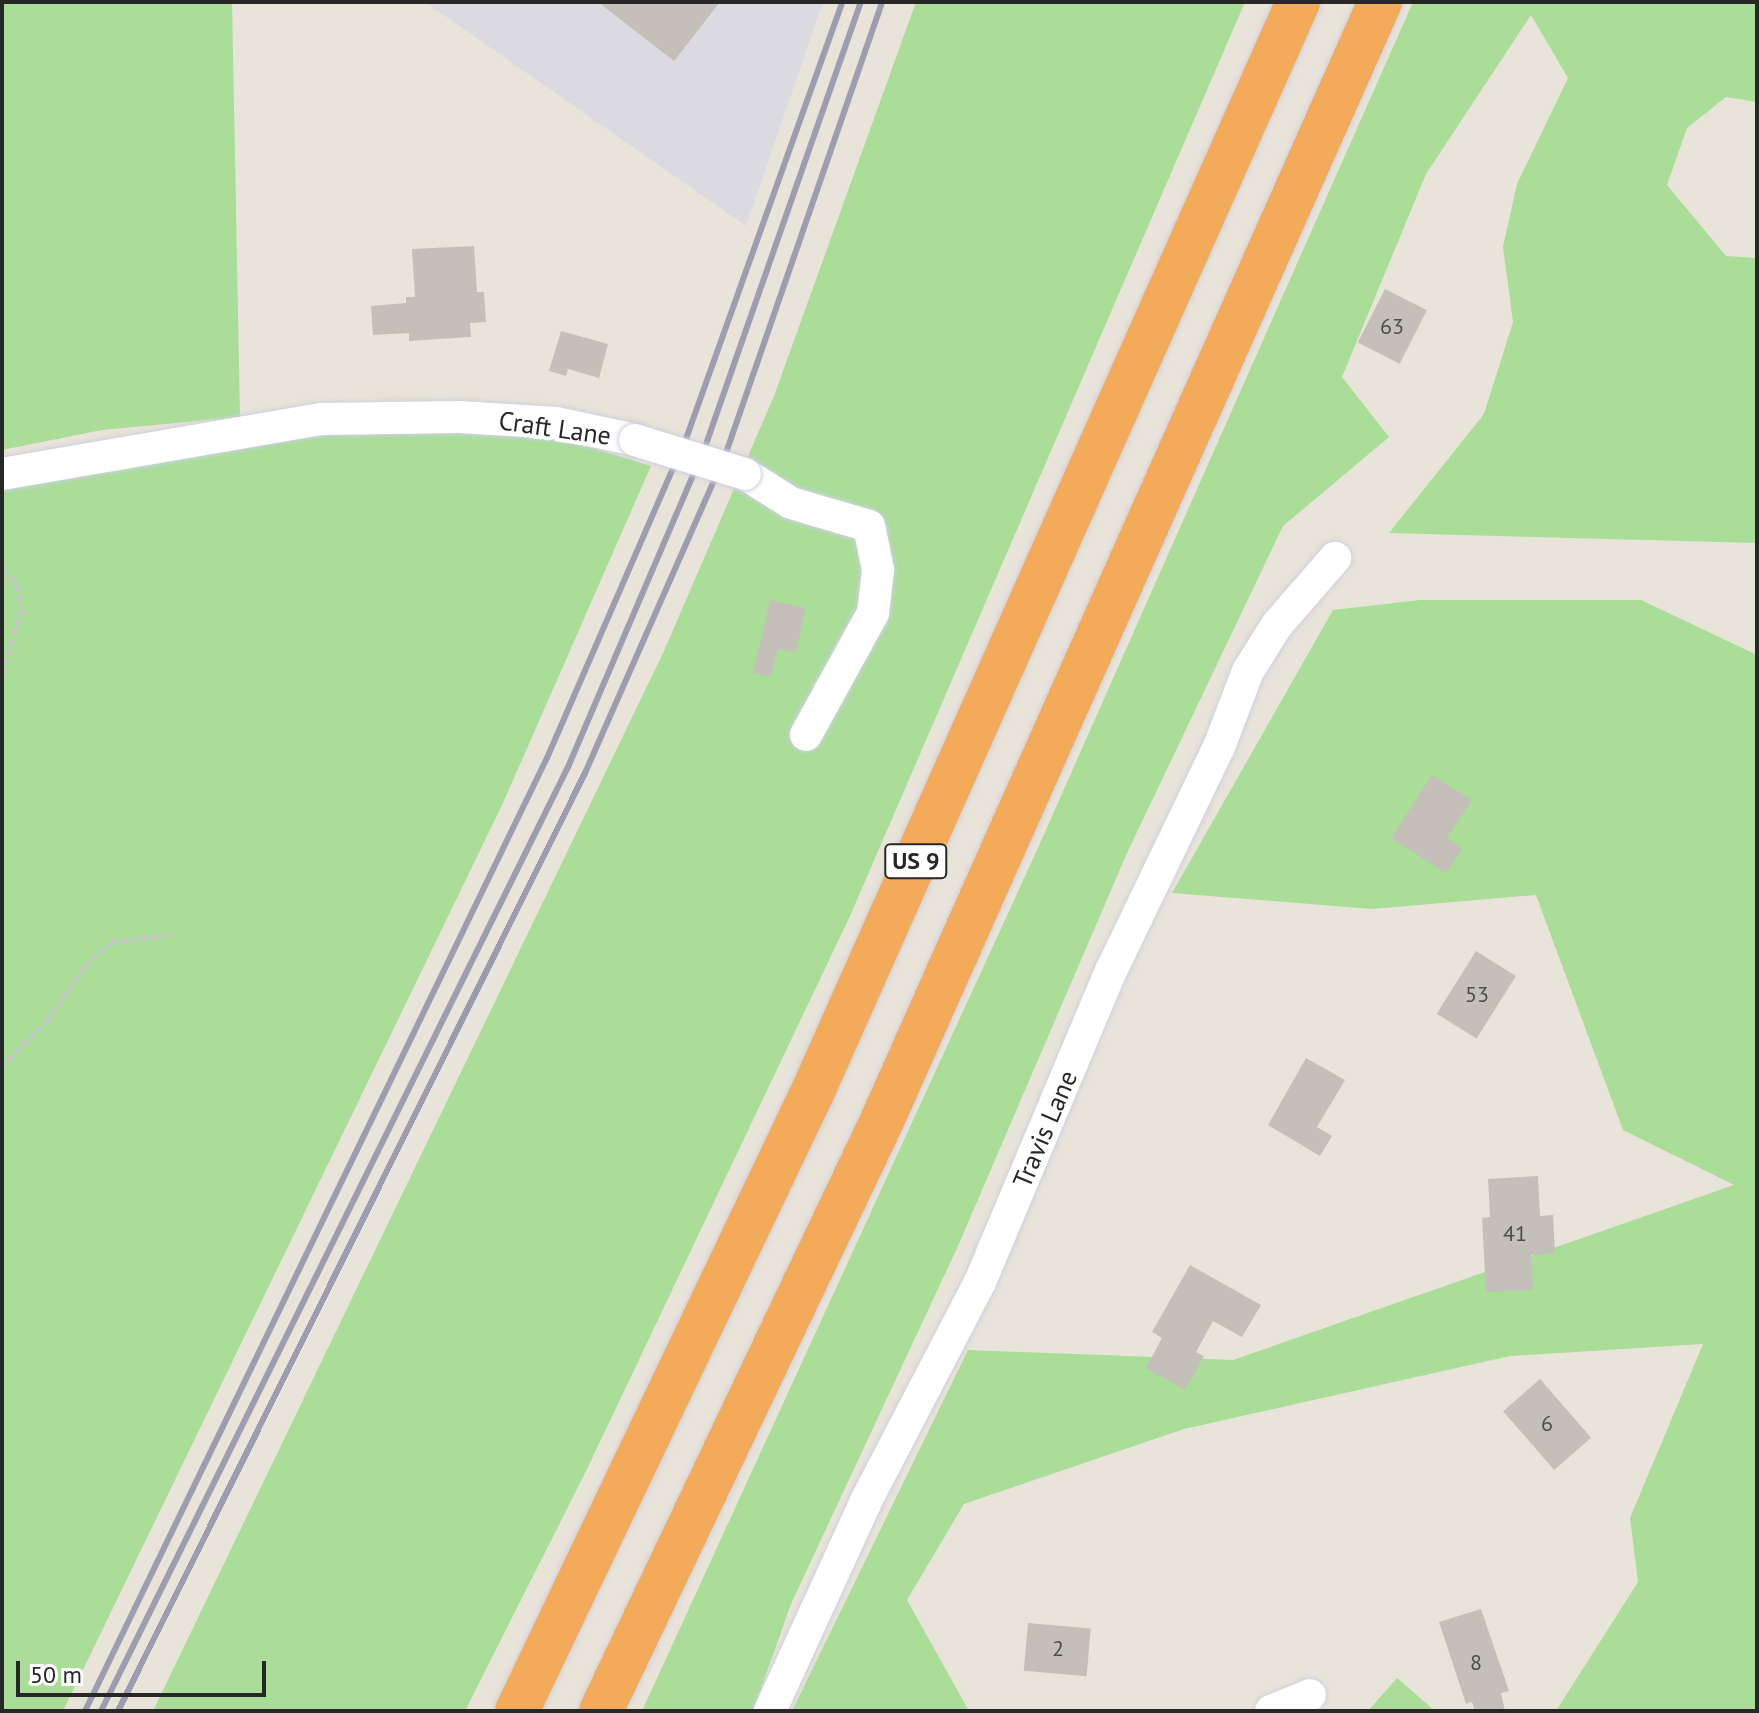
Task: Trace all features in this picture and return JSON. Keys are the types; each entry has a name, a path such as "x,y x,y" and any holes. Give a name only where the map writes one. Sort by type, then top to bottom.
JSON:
{"highway":[{"name":"US 9","path":"517,1711 813,1091 1298,2"},
{"name":"US 9","path":"601,1711 881,1123 1380,2"}],"street":[{"name":"Craft Lane","path":"2,474 322,419 474,418 556,423 635,440 745,474 791,503 869,526 878,570 873,613 806,735"},
{"name":"Travis Lane","path":"770,1711 866,1501 980,1282 1111,971 1219,747 1248,671 1277,625 1335,558"},
{"path":"1271,1711 1310,1695"}],"path":[{"path":"2,568 17,585 22,610 2,675"},
{"path":"2,1066 46,1022 85,966 111,942 173,934"}],"shaded area":[{"path":"425,2 823,2 746,226"}],"green space":[{"path":"2,2 232,2 240,417 102,430 2,450"},
{"path":"916,2 1245,2 850,916 587,1469 465,1711 153,1711 664,651 774,396"},
{"path":"1413,2 1757,2 1757,102 1726,97 1687,128 1667,185 1726,256 1757,258 1757,543 1389,533 1484,414 1513,322 1503,247 1517,184 1568,78 1531,15 1426,174 1342,377 1389,437 1283,526 1127,853 958,1246 791,1604 753,1711 642,1711 1037,850"},
{"path":"383,432 503,432 574,442 651,466 503,803 63,1711 2,1711 2,488 292,438"},
{"path":"1420,600 1641,600 1757,655 1757,1711 1556,1711 1638,1582 1630,1518 1703,1344 1510,1356 1184,1429 964,1504 907,1600 969,1711 792,1711 968,1350 1233,1360 1734,1185 1623,1130 1536,895 1372,909 1172,893 1333,610"},
{"path":"1397,1678 1435,1711 1368,1711"}],"building":[{"path":"598,2 720,2 674,61"},
{"path":"474,246 477,292 484,292 486,322 470,323 471,337 409,341 409,333 373,335 371,306 406,303 406,297 415,297 412,249"},
{"path":"1385,289 1427,310 1400,364 1358,342"},
{"path":"561,331 608,344 599,378 568,369 566,376 549,371"},
{"path":"770,600 806,608 796,653 778,649 771,677 753,673"},
{"path":"1432,775 1472,800 1447,838 1462,848 1446,873 1391,838"},
{"path":"1476,951 1516,976 1477,1039 1437,1014"},
{"path":"1306,1058 1345,1080 1317,1127 1332,1136 1320,1156 1268,1125"},
{"path":"1538,1176 1540,1216 1553,1215 1555,1253 1531,1255 1533,1290 1486,1292 1482,1218 1490,1217 1488,1179"},
{"path":"1190,1265 1261,1305 1242,1337 1213,1321 1196,1352 1204,1356 1185,1390 1146,1368 1162,1338 1152,1332"},
{"path":"1540,1379 1591,1438 1554,1470 1503,1411"},
{"path":"1481,1609 1509,1691 1501,1693 1505,1711 1475,1711 1472,1702 1466,1704 1439,1622"},
{"path":"1028,1623 1091,1628 1087,1676 1024,1671"}],"railway":[{"path":"85,1711 547,758 687,436 842,2"},
{"path":"101,1711 568,767 705,447 861,2"},
{"path":"118,1711 585,773 726,453 882,2"}]}
